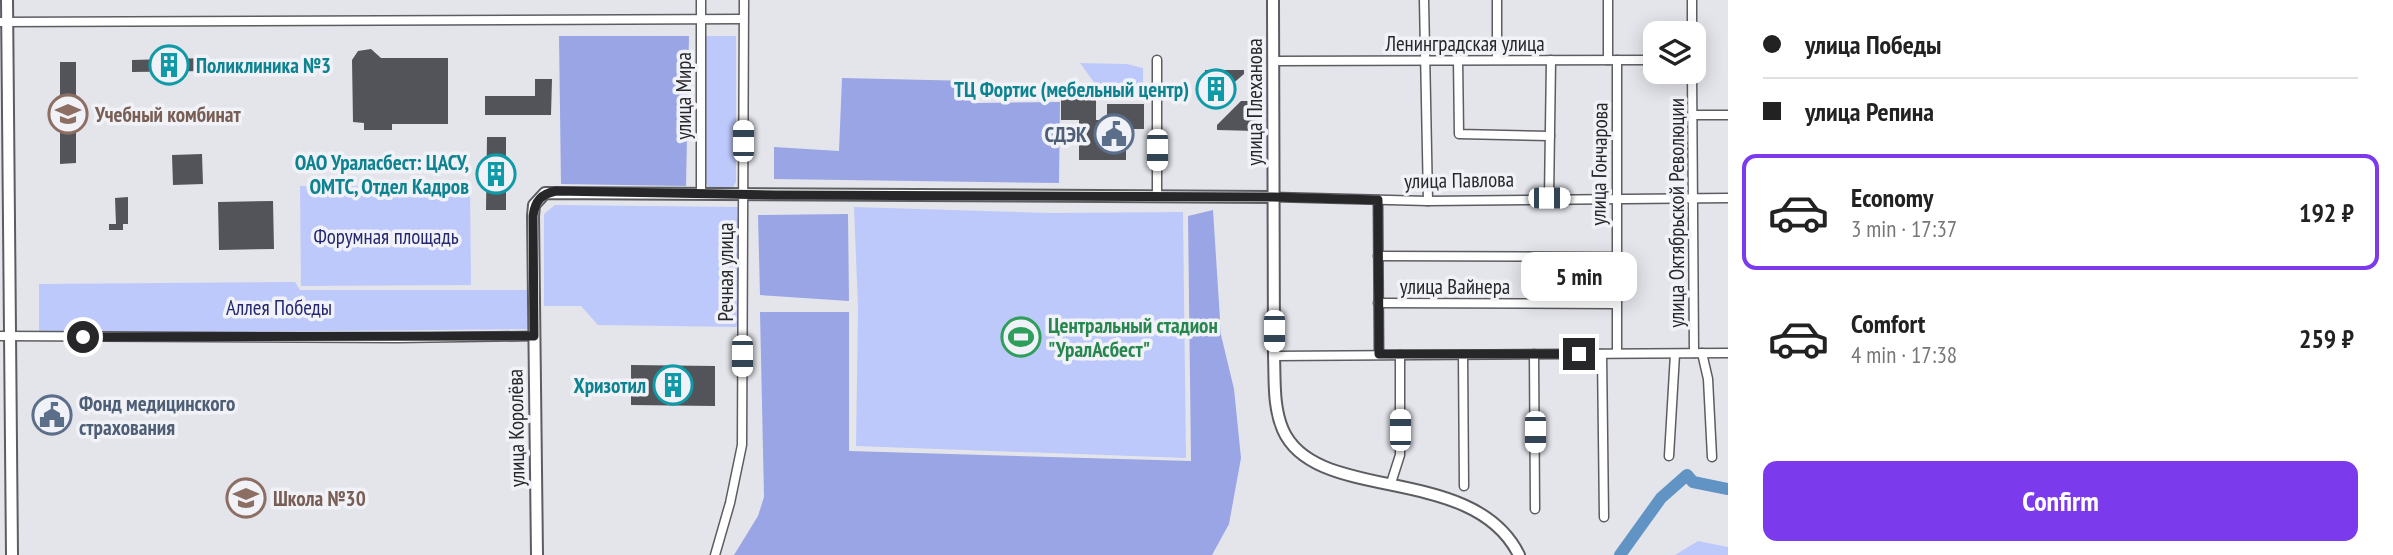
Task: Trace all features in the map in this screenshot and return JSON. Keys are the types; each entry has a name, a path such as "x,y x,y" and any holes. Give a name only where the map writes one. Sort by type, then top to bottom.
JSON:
{"street":[{"path":"7,0 3,22 5,337 12,555"},
{"name":"улица Мира","path":"701,0 701,193"},
{"path":"743,195 744,0"},
{"name":"улица Плеханова","path":"1273,0 1274,356 1277,409 1284,432 1303,455 1324,467 1447,498 1483,516 1505,534 1519,555"},
{"path":"1424,0 1428,201"},
{"path":"1497,0 1497,60"},
{"name":"улица Гончарова","path":"1608,0 1613,60 1617,353"},
{"path":"1692,0 1692,21"},
{"path":"3,22 743,19"},
{"path":"1458,59 1459,134 1550,136"},
{"path":"1157,60 1157,197"},
{"path":"1549,198 1551,60"},
{"name":"Ленинградская улица","path":"1274,61 1643,60"},
{"name":"улица Октябрьской Революции","path":"1692,84 1698,353 1708,379 1712,457"},
{"path":"1693,115 1728,115"},
{"name":"улица Павлова","path":"533,216 539,199 556,191 743,195 1273,197 1428,201 1728,198"},
{"name":"Речная улица","path":"715,555 730,503 742,444 743,195"},
{"path":"1378,200 1379,354"},
{"name":"улица Королёва","path":"533,216 537,555"},
{"path":"1378,256 1616,257"},
{"name":"улица Вайнера","path":"1378,303 1616,304"},
{"path":"5,337 534,336"},
{"path":"1534,354 1535,509"},
{"path":"1602,354 1604,517"},
{"path":"1669,456 1675,354"},
{"path":"1274,356 1728,354"},
{"path":"1391,484 1400,454 1400,355"},
{"path":"1464,355 1464,486"}],"green space":[{"path":"705,36 736,36 736,182 731,191 711,191 705,182"},
{"path":"1080,63 1127,64 1143,68 1143,88 1098,88"},
{"name":"Форумная площадь","path":"300,186 470,187 471,285 301,286"},
{"path":"555,205 738,207 738,327 598,325 581,306 544,306 544,214"},
{"name":"Центральный стадион \"УралАсбест\"","path":"854,207 1053,213 1183,212 1186,458 856,446 858,308"},
{"name":"Аллея Победы","path":"295,282 300,290 529,290 529,329 39,334 39,284"},
{"path":"1698,541 1728,547 1728,555 1675,555"}],"shaded area":[{"path":"559,36 689,36 686,186 561,184"},
{"path":"842,78 973,81 977,103 1060,102 1059,183 774,179 774,147 839,151"},
{"path":"1213,210 1221,335 1234,389 1241,458 1229,524 1212,555 734,555 758,516 764,497 760,312 849,312 849,451 1191,461 1188,216"},
{"path":"848,214 849,301 760,295 758,215"}],"building":[{"path":"371,49 381,58 448,58 448,124 392,124 392,130 364,130 364,123 353,122 352,60 358,51"},
{"name":"Поликлиника №3","path":"206,58 206,71 132,72 132,60"},
{"name":"Учебный комбинат","path":"60,62 76,62 76,163 60,164"},
{"name":"ТЦ Фортис (мебельный центр)","path":"1205,70 1244,70 1244,74 1209,104 1205,104"},
{"path":"535,79 552,79 551,115 485,115 485,96 535,96"},
{"path":"1061,93 1096,93 1096,120 1107,120 1107,104 1144,104 1144,129 1126,129 1126,160 1079,160 1079,120 1061,120"},
{"path":"1241,101 1257,101 1257,131 1217,130 1217,125"},
{"name":"ОАО Ураласбест: ЦАСУ, ОМТС, Отдел Кадров","path":"487,137 506,137 506,210 486,210"},
{"path":"202,154 203,184 173,185 172,155"},
{"path":"128,197 128,224 123,224 123,230 109,230 109,224 116,224 115,198"},
{"path":"273,201 274,249 219,250 218,202"},
{"name":"Хризотил","path":"631,365 715,366 715,406 631,405"}],"waterway":[{"path":"1620,555 1661,498 1687,475 1693,482 1728,489"}],"place":[{"name":"Поликлиника №3","path":"169,65"},
{"name":"ТЦ Фортис (мебельный центр)","path":"1216,89"},
{"name":"Учебный комбинат","path":"68,114"},
{"name":"СДЭК","path":"1114,134"},
{"name":"ОАО Ураласбест: ЦАСУ, ОМТС, Отдел Кадров","path":"496,174"},
{"name":"Центральный стадион \"УралАсбест\"","path":"1021,337"},
{"name":"Хризотил","path":"673,385"},
{"name":"Фонд медицинского страхования","path":"52,415"},
{"name":"Школа №30","path":"246,498"}],"route":[{"path":"83,337 534,336 534,205 545,194 556,191 743,195 1273,197 1378,200 1379,354 1579,354"}]}
